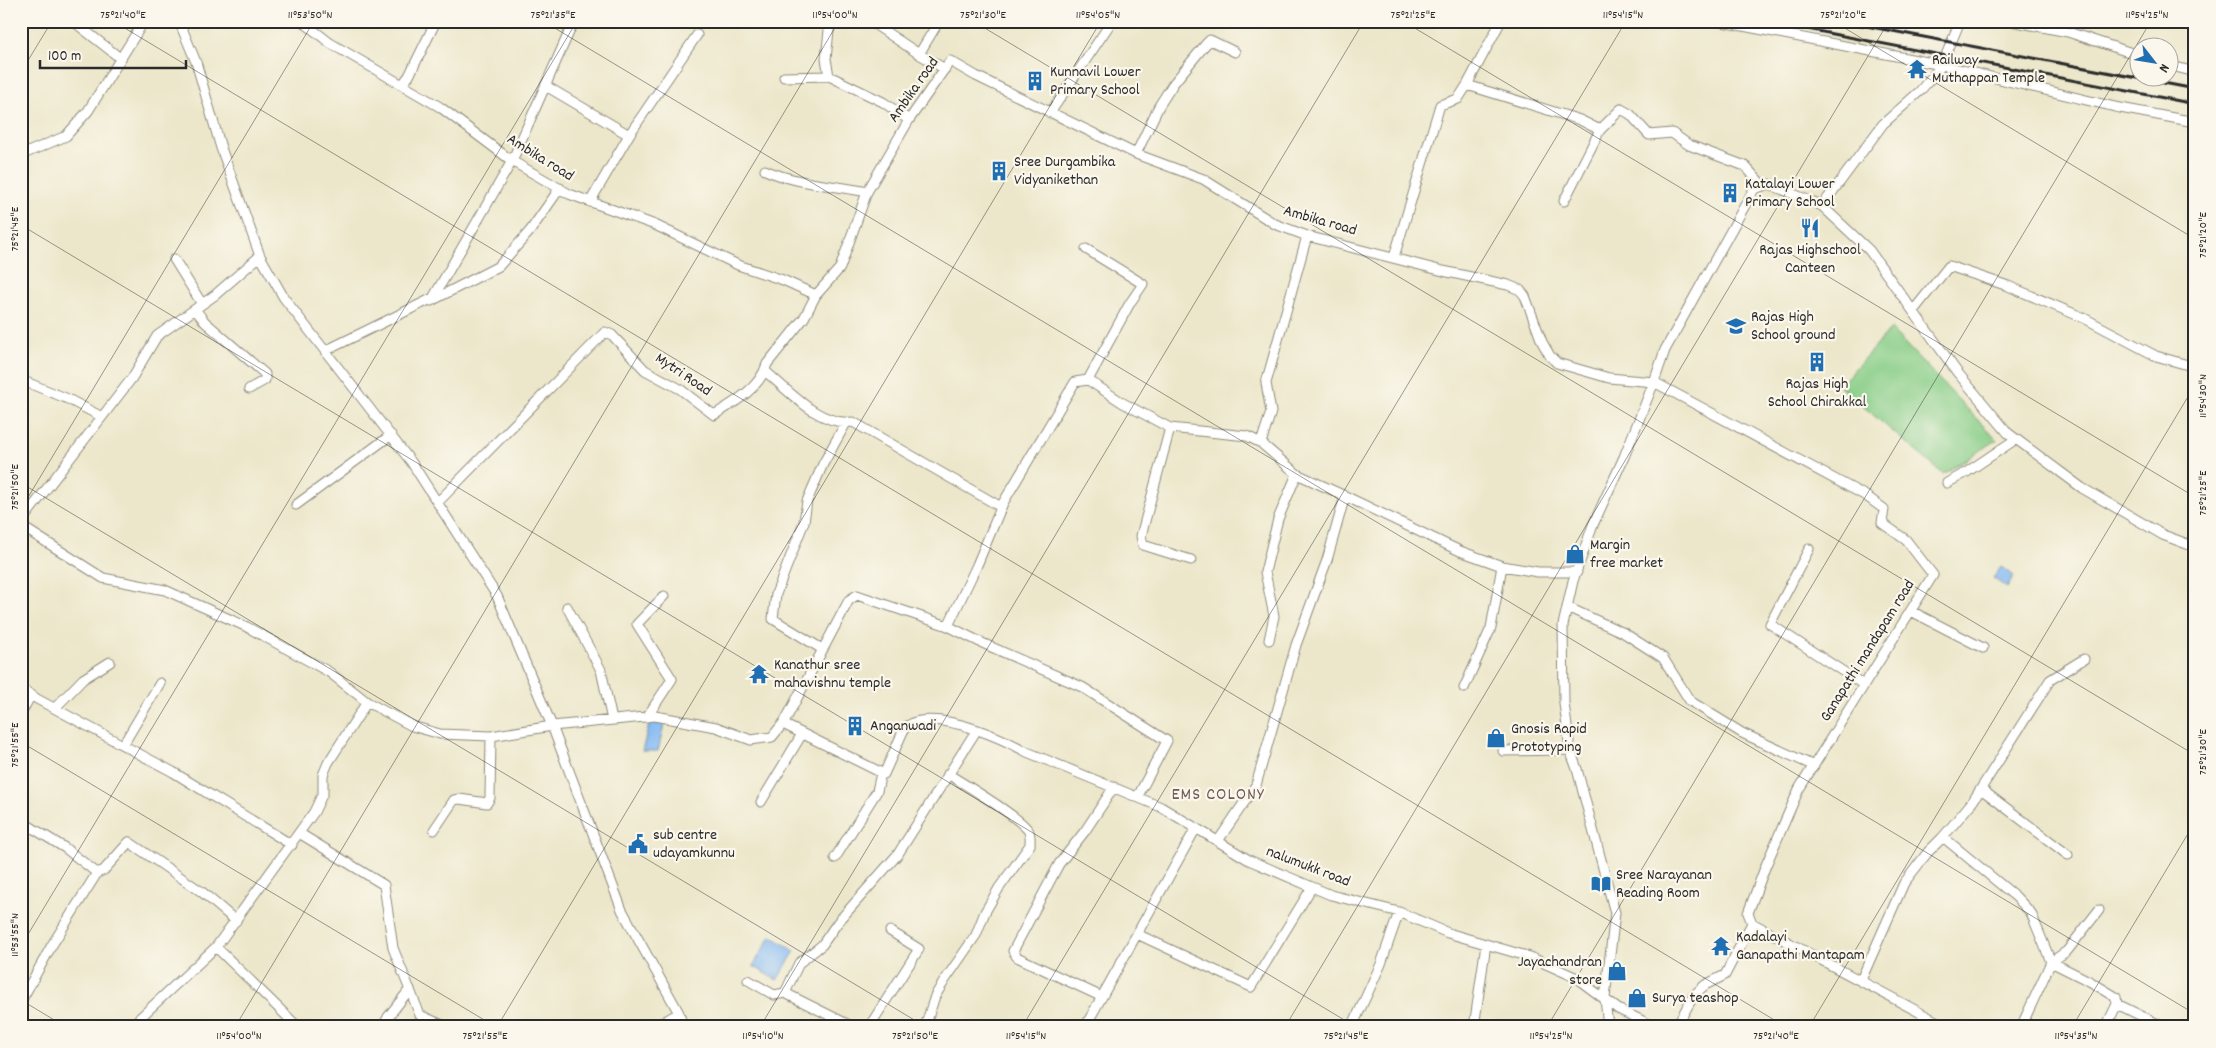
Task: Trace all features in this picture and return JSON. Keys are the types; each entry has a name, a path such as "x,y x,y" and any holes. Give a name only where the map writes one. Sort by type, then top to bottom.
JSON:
{"street":[{"path":"74,21 120,58"},
{"path":"21,155 66,136 88,111 144,21"},
{"path":"179,21 196,62 221,148 260,256 284,298 327,350 391,435 438,502 497,596 552,726 622,910 679,1013 683,1027"},
{"name":"Ambika road","path":"302,21 330,43 440,107 512,160 569,194 655,225 738,265 783,280 816,295 840,268 867,192 909,120 950,61 976,76 1136,154 1204,179 1276,224 1307,236 1508,285 1520,290 1525,296 1542,342 1550,356 1557,363 1609,378 1654,382"},
{"path":"402,85 410,76 436,21"},
{"path":"327,350 433,298 512,160 574,21"},
{"path":"829,76 826,59 830,21"},
{"path":"919,54 939,21"},
{"path":"1050,113 1112,21"},
{"path":"1394,258 1440,104 1458,99 1501,21"},
{"path":"1717,21 1942,65 2115,107 2195,122"},
{"path":"1822,206 1883,124 1920,91 1942,65 1960,21"},
{"path":"2011,21 2068,32 2128,52"},
{"path":"874,24 945,69"},
{"path":"590,202 628,136 697,35"},
{"path":"1136,154 1159,106 1173,84 1205,45 1210,40 1216,41 1235,52"},
{"path":"2178,67 2195,72"},
{"path":"784,77 829,76 883,102 909,120"},
{"path":"1466,85 1580,120 1600,130"},
{"path":"546,86 628,136"},
{"path":"1564,201 1600,130 1621,109 1630,114 1649,135 1672,133 1689,144 1745,166 1763,186"},
{"path":"765,170 791,180 832,184 867,192"},
{"path":"1608,1027 1605,998 1615,913 1570,750 1564,703 1563,634 1567,606 1576,572 1593,525 1624,457 1665,350 1754,189 1769,184 1822,206 1869,250 1957,372 2008,433 2082,488 2163,535 2195,547"},
{"path":"327,350 500,266 530,231 560,188"},
{"path":"1261,443 1271,412 1266,383 1307,236"},
{"path":"1086,249 1143,284 1130,303 1088,380"},
{"path":"21,522 132,378 157,336 199,306 260,256"},
{"path":"174,259 199,306 205,322 264,374 265,380 249,389"},
{"path":"1913,311 1949,266 2008,286 2059,307 2156,356 2195,367"},
{"name":"Mytri Road","path":"438,502 605,332 612,335 645,370 680,389 714,415 740,400 765,371 767,364 804,318 816,295"},
{"path":"765,371 810,409 839,423 853,422 1001,507"},
{"path":"21,380 68,399 102,417"},
{"path":"948,626 977,566 1001,507 1074,382 1088,380 1122,403 1170,428 1247,436 1261,443 1297,474 1460,551 1502,566 1538,572 1576,572"},
{"name":"Ganapathi mandapam road","path":"1654,382 1866,496 1884,509 1882,523 1906,540 1933,575 1799,789 1748,913 1752,923"},
{"path":"822,649 773,619 776,594 804,522 807,501 823,464 846,422"},
{"path":"1170,428 1141,536 1143,545 1191,560"},
{"path":"296,505 391,435"},
{"path":"1947,483 2016,439"},
{"path":"1269,640 1274,616 1272,598 1265,572 1278,520 1297,474"},
{"path":"1218,841 1256,785 1296,645 1327,560 1345,496"},
{"path":"21,526 103,578 165,590 247,627 329,672 367,702 412,726 440,734 491,736 552,726 655,716 716,727 751,740 772,737 783,724 849,600 857,595 948,626 980,642 1082,686 1168,741 1138,796"},
{"path":"1809,549 1770,624 1864,685"},
{"path":"1464,688 1491,628 1502,566"},
{"path":"647,717 672,679 637,624 664,596"},
{"path":"1567,606 1624,633 1663,658 1690,701 1742,733 1814,766"},
{"path":"567,607 601,670 612,720"},
{"path":"1911,610 1983,648"},
{"path":"1861,980 1904,884 1928,852 1943,837 1981,789 2050,680 2084,659"},
{"path":"55,708 83,679 110,662"},
{"path":"123,745 160,683"},
{"path":"21,688 173,772 292,845"},
{"path":"21,713 31,695"},
{"path":"130,1027 216,947 236,922 292,845 323,793 323,775 328,763 367,702"},
{"name":"nalumukk road","path":"835,858 877,791 881,772 884,774 905,727 919,721 952,723 1010,742 1027,752 1138,796 1249,860 1331,895 1399,912 1448,933 1530,957 1575,978 1618,1009 1656,1027"},
{"path":"783,724 881,772"},
{"path":"785,994 799,963 822,945 838,922 898,854 976,731"},
{"path":"762,802 802,734"},
{"path":"434,830 454,800 487,803 490,798 491,736"},
{"path":"1503,751 1570,750"},
{"path":"925,1027 935,996 976,934 985,912 999,888 1030,845 1031,838 1028,830 1016,820 948,774"},
{"path":"1102,998 1017,957 1013,951 1059,864 1085,831 1114,787"},
{"path":"1981,789 2068,855"},
{"path":"21,821 65,848 97,873"},
{"path":"1085,1027 1196,828"},
{"path":"299,833 384,885 393,948 420,1015 447,1027"},
{"path":"1943,837 2016,897 2031,913 2051,962 2116,997 2117,1004 2106,1027"},
{"path":"21,1001 52,945 97,873 104,870 130,842 202,892 236,922"},
{"path":"1137,934 1251,987 1312,887"},
{"path":"2021,1027 2051,962 2067,952 2099,910"},
{"path":"1352,1027 1381,964 1399,912"},
{"path":"1676,1027 1694,995 1705,986 1725,975 1752,923 1947,1027"},
{"path":"869,1027 919,949 890,931"},
{"path":"1474,1027 1486,944"},
{"path":"216,947 298,1027"},
{"path":"748,980 774,995 785,994 853,1027"},
{"path":"383,1027 388,1017 410,989"},
{"path":"2117,1004 2164,1027"},
{"path":"655,1027 679,1013"}],"green space":[{"path":"1891,329 1997,440 1943,474 1839,386"}],"water":[{"path":"2001,567 2014,576 2007,588 1993,578"},
{"path":"650,721 664,725 658,751 642,751"},
{"path":"771,936 795,951 777,980 753,966"}],"railway":[{"path":"1766,21 2195,104"},
{"path":"1840,21 2195,89"}],"place":[{"name":"Railway Muthappan Temple","path":"1917,69"},
{"name":"Kunnavil Lower Primary School","path":"1035,81"},
{"name":"Sree Durgambika Vidyanikethan","path":"999,171"},
{"name":"Katalayi Lower Primary School","path":"1730,193"},
{"name":"Rajas Highschool Canteen","path":"1810,228"},
{"name":"Rajas High School ground","path":"1736,326"},
{"name":"Rajas High School Chirakkal","path":"1817,362"},
{"name":"Margin free market","path":"1575,554"},
{"name":"Kanathur sree mahavishnu temple","path":"759,674"},
{"name":"Anganwadi","path":"855,726"},
{"name":"Gnosis Rapid Prototyping","path":"1496,738"},
{"name":"sub centre udayamkunnu","path":"638,844"},
{"name":"Sree Narayanan Reading Room","path":"1601,884"},
{"name":"Kadalayi Ganapathi Mantapam","path":"1721,946"},
{"name":"Jayachandran store","path":"1617,971"},
{"name":"Surya teashop","path":"1637,998"}],"district":[{"name":"EMS COLONY","path":"1218,795"}]}
